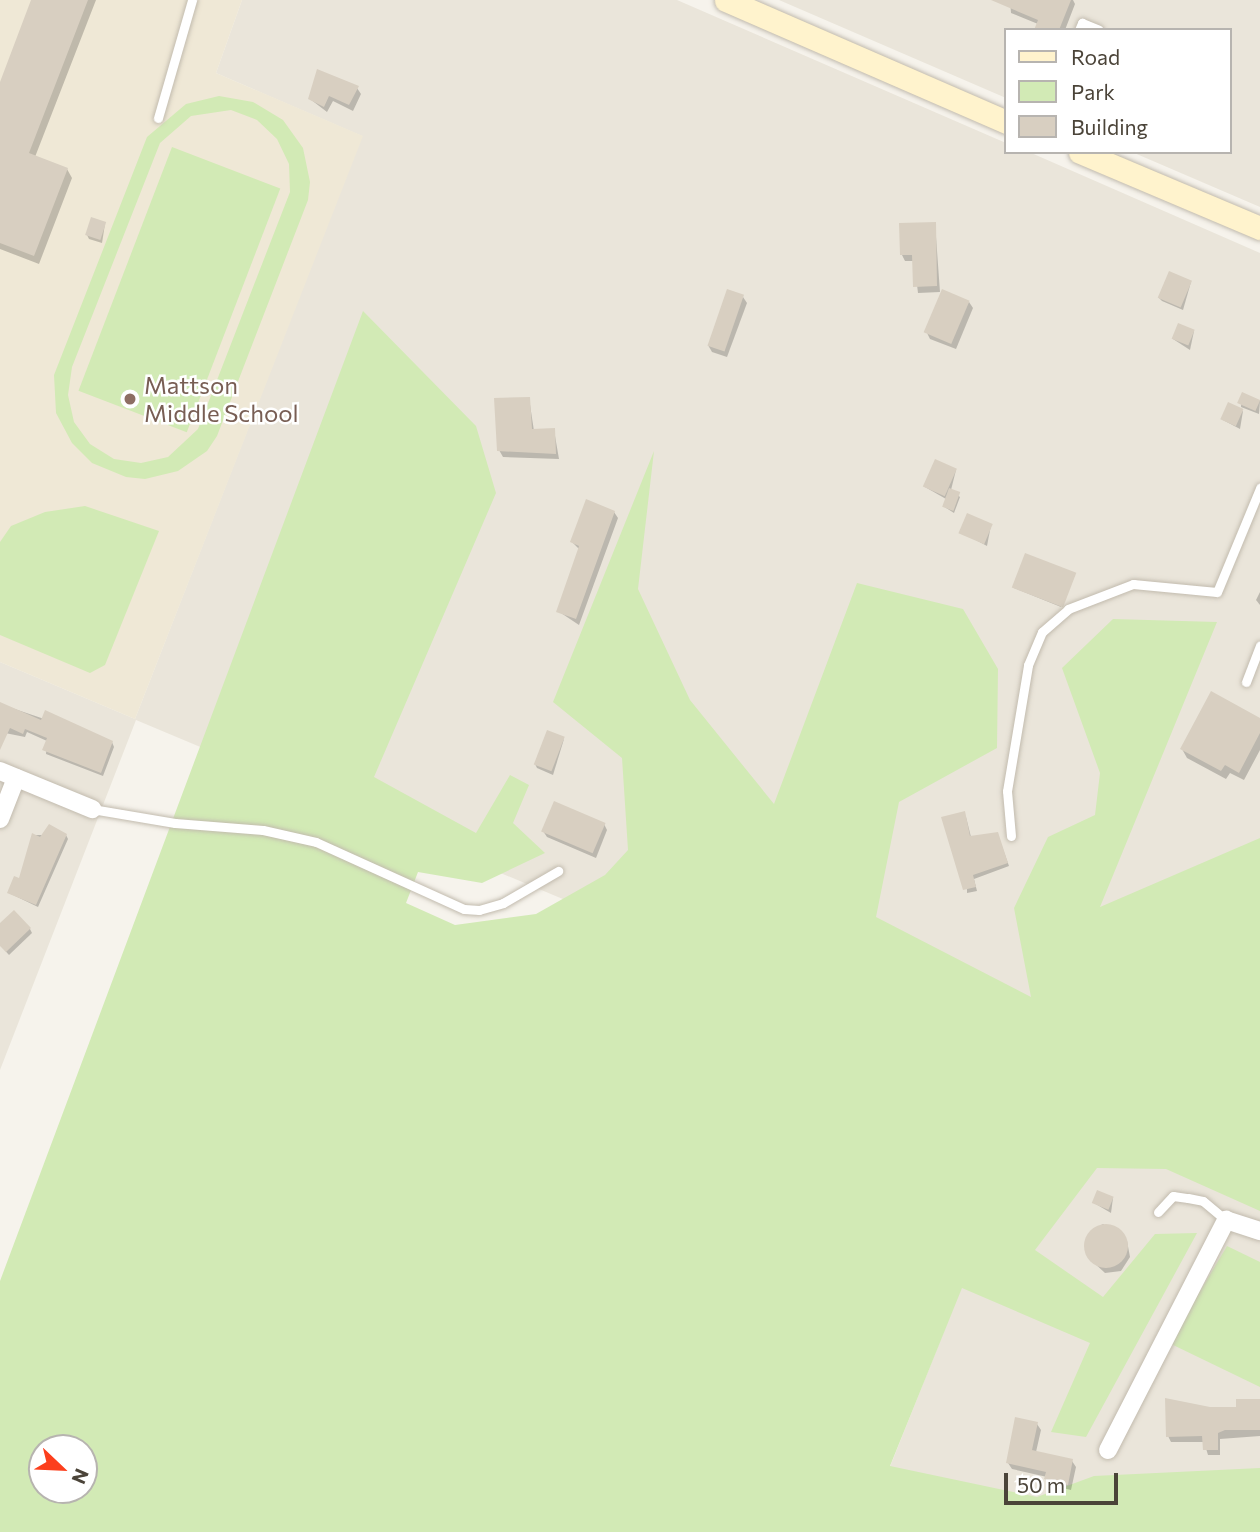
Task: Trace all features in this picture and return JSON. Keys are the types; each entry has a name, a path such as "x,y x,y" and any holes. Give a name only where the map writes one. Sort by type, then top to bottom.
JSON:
{"street":[{"path":"726,0 1004,117"},
{"path":"1085,154 1260,228"},
{"path":"0,819 8,774 92,809"},
{"path":"1108,1450 1226,1220 1260,1231"}],"lane":[{"path":"158,118 192,0"},
{"path":"1080,28 1082,23 1094,28"},
{"path":"1011,836 1007,791 1028,665 1042,632 1068,609 1133,584 1217,592 1260,488"},
{"path":"1246,682 1260,646"},
{"path":"92,809 175,823 263,830 316,842 464,909 479,910 503,903 558,871"},
{"path":"1158,1212 1173,1196 1203,1201 1226,1220"}],"shaded area":[{"name":"Mattson Middle School","path":"0,0 242,0 216,73 363,136 135,719 0,662"},
{"path":"242,0 677,0 1004,142 1004,154 1034,154 1260,253 1260,1532 864,1532 1037,1098 136,720 0,1070 0,662 135,719 362,136 216,73"},
{"path":"779,0 1260,0 1260,207 1137,154 1232,154 1232,28 1004,28 1004,97"}],"green space":[{"path":"219,96 253,102 283,120 303,148 310,182 308,200 217,436 207,451 178,471 145,479 126,477 92,463 72,443 56,413 54,375 147,137 186,104","holes":["231,110 257,120 277,139 289,164 290,192 198,429 168,457 141,463 114,459 90,444 74,422 68,395 72,367 160,143 191,116"]},
{"path":"172,147 280,189 187,432 78,391"},
{"path":"363,311 476,426 496,493 374,777 476,833 510,775 529,785 513,823 545,853 482,883 418,872 406,903 455,925 536,914 605,875 628,850 622,758 553,702 654,451 638,589 690,700 774,804 857,583 963,609 998,669 997,748 899,802 876,917 1031,997 1014,908 1048,837 1095,815 1100,773 1062,668 1113,619 1217,622 1100,907 1260,838 1260,1211 1166,1169 1097,1168 1035,1250 1103,1297 1155,1234 1197,1233 1086,1437 1051,1432 1090,1343 962,1288 890,1466 1037,1497 1094,1476 1260,1468 1260,1532 0,1532 0,1281"},
{"path":"85,506 159,531 105,665 90,673 0,635 0,542 11,526 45,512"},
{"path":"1227,1246 1260,1262 1260,1387 1169,1343"}],"building":[{"path":"31,0 88,0 29,153 68,168 34,256 0,243 0,82"},
{"path":"991,0 1071,0 1060,28 1035,28 1038,20"},
{"path":"317,69 359,86 349,105 329,96 324,107 308,99"},
{"path":"91,217 106,222 100,240 85,235"},
{"path":"936,222 937,286 913,287 912,255 900,255 899,223"},
{"path":"1169,271 1192,281 1181,307 1158,298"},
{"path":"727,289 744,295 724,352 707,346"},
{"path":"942,289 970,301 951,344 924,332"},
{"path":"1178,323 1195,330 1188,346 1172,339"},
{"path":"1242,392 1260,400 1255,411 1237,403"},
{"path":"530,397 532,429 555,428 556,454 497,451 494,398"},
{"path":"1228,402 1244,409 1236,426 1220,419"},
{"path":"935,459 957,469 945,496 923,486"},
{"path":"949,488 960,492 953,511 942,507"},
{"path":"586,499 615,511 576,619 556,612 579,546 570,542"},
{"path":"967,513 993,524 984,544 958,533"},
{"path":"1025,553 1076,573 1063,607 1012,588"},
{"path":"1211,691 1260,718 1260,733 1239,773 1225,765 1221,771 1180,749"},
{"path":"0,702 41,720 45,710 113,741 101,773 42,750 47,738 25,729 23,734 10,728 0,750"},
{"path":"547,730 565,737 551,771 534,765"},
{"path":"554,801 606,823 593,853 541,831"},
{"path":"965,811 970,836 998,832 1008,863 973,875 976,887 963,890 941,817"},
{"path":"49,824 67,834 36,905 7,893 14,876 19,878 32,833 40,837"},
{"path":"14,910 31,928 6,952 0,946 0,923"},
{"path":"1097,1190 1114,1197 1108,1210 1092,1203"},
{"path":"1106,1224 1115,1225 1122,1230 1127,1237 1127,1255 1122,1262 1115,1267 1106,1268 1097,1267 1090,1262 1085,1255 1084,1246 1085,1237 1090,1230 1097,1225"},
{"path":"1165,1398 1210,1407 1236,1407 1236,1399 1260,1399 1260,1430 1225,1430 1218,1433 1218,1450 1203,1450 1202,1436 1166,1437"},
{"path":"1015,1417 1038,1422 1032,1450 1073,1459 1068,1485 1044,1479 1046,1472 1006,1463"}],"place":[{"name":"Mattson Middle School","path":"130,399"}]}
